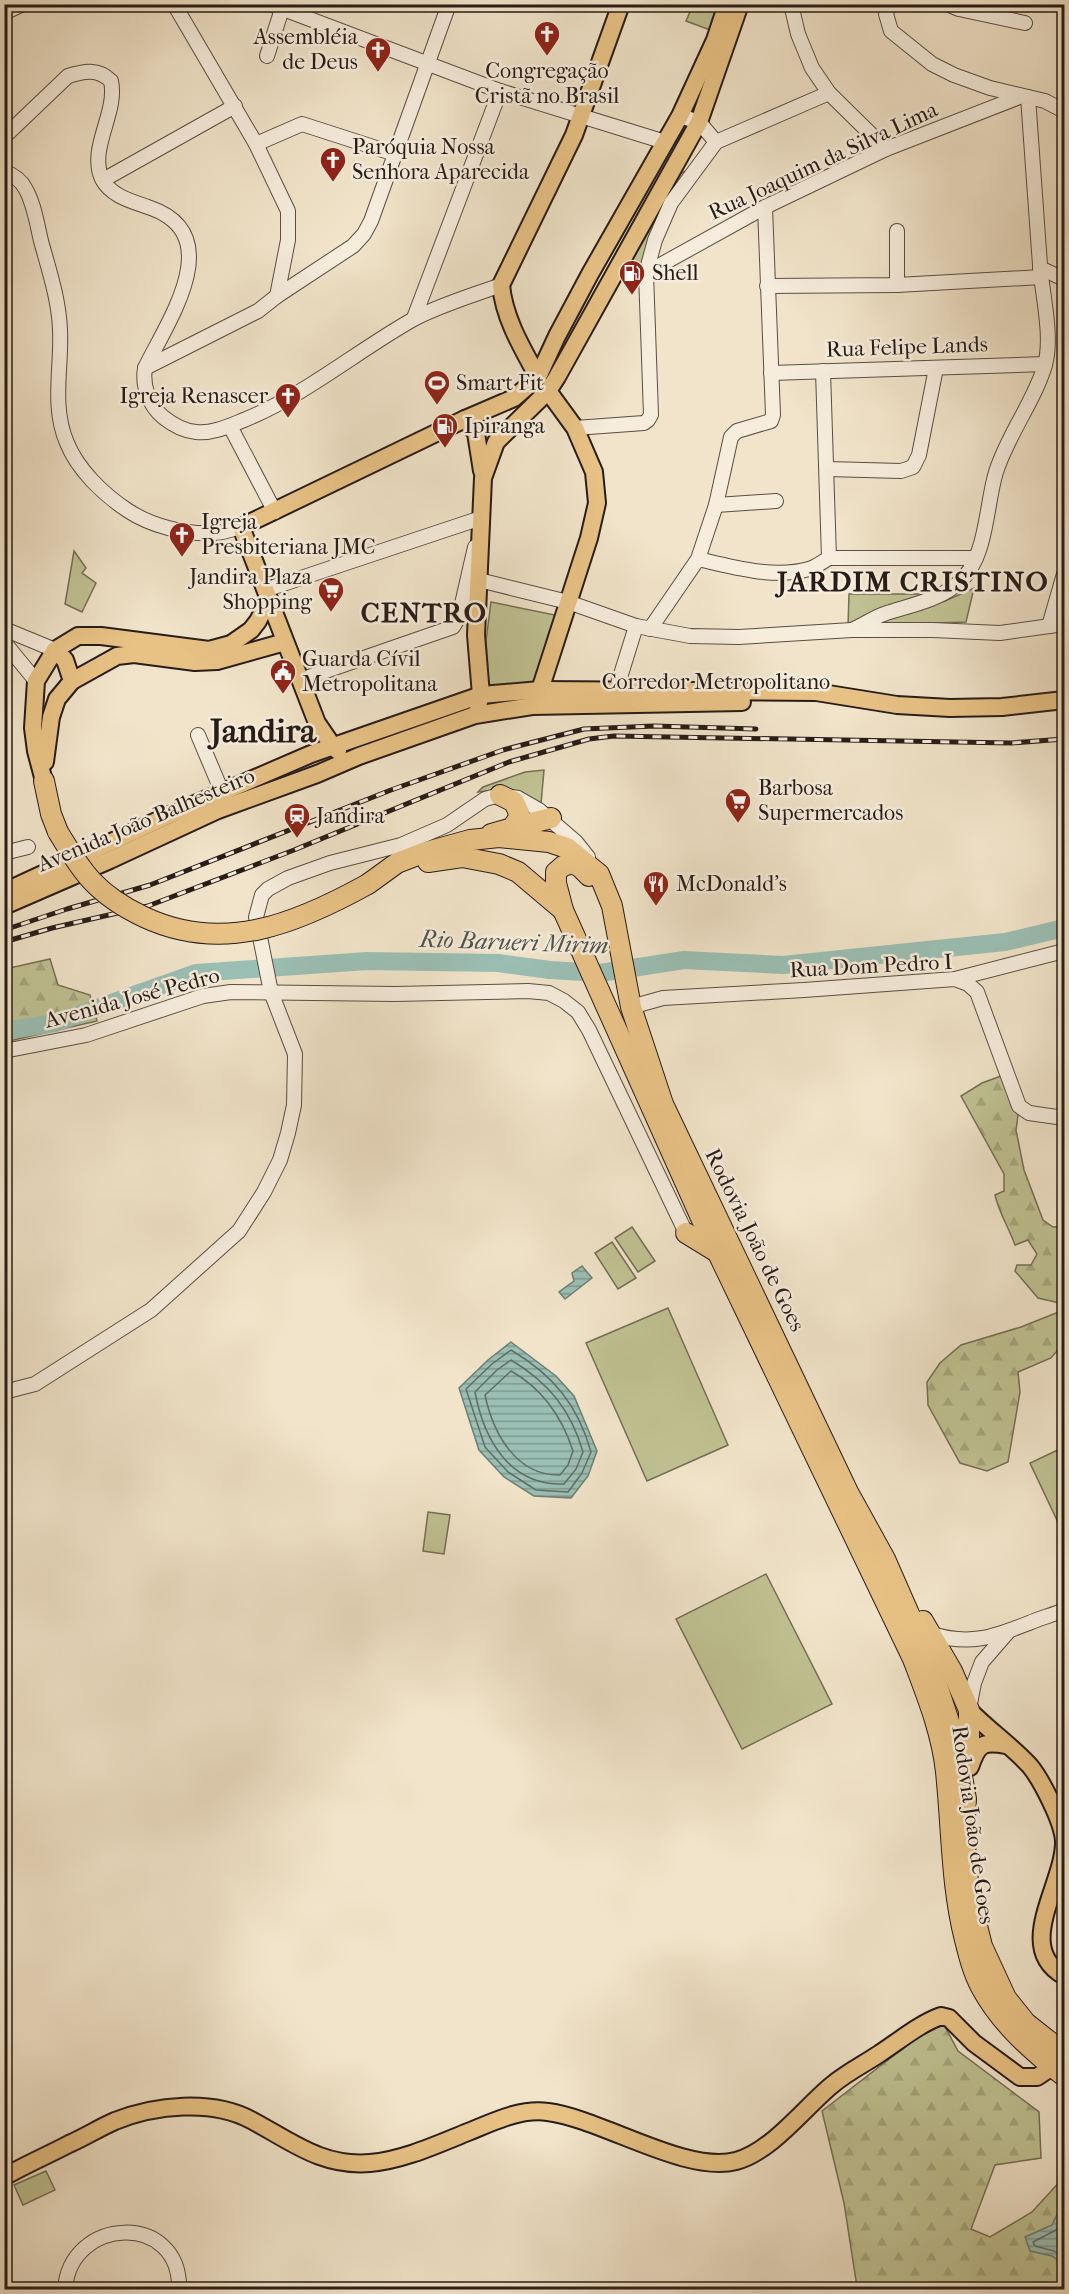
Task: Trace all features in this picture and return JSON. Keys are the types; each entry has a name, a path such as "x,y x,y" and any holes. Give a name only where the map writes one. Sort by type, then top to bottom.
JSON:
{"highway":[{"path":"44,781 51,814 58,832 92,880 112,898 133,912 160,924 197,933 239,934 272,927 312,912 375,880 437,860 462,857 479,859 518,872 564,910"},
{"path":"500,795 514,802 519,813 512,828"},
{"path":"375,880 397,863 423,853 551,818"},
{"path":"470,840 499,837 549,842 567,848 603,883"},
{"path":"564,910 556,883 556,872 563,867 572,863 603,883"},
{"name":"Rodovia João de Goes","path":"603,883 612,906 629,998 663,1104 848,1492 885,1559 927,1655 956,1743 966,1799 964,1833 969,1894 982,1946 1006,1998 1060,2066"},
{"name":"Rodovia João de Goes","path":"564,910 702,1220 913,1659 930,1705 946,1772 954,1885 971,1964 980,1986 1016,2034 1060,2066"},
{"path":"602,998 622,1010 629,998"},
{"path":"684,1228 702,1220"},
{"path":"684,1228 718,1252"},
{"path":"885,1559 932,1634 969,1710 969,1770 966,1799"}],"main road":[{"path":"540,690 589,538 597,503 594,472 575,428 543,384 508,318 502,300 501,285 582,115 621,4"},
{"path":"359,756 348,755 332,746 317,723 241,527 543,384 556,336 680,116 715,40 727,4"},
{"path":"483,478 496,442 543,384 699,122 740,4"},
{"path":"493,408 491,423 496,428 505,431"},
{"path":"465,419 476,433 483,478 476,635 481,695 475,715"},
{"path":"44,781 33,728 36,681 56,650 78,636 101,636 209,651 231,644 251,630 258,621 267,595"},
{"path":"44,781 48,729 57,699 72,681 117,656 134,654 195,662 217,662 285,642"},
{"path":"56,650 65,660 72,681"},
{"path":"36,681 57,699"},
{"name":"Avenida João Balhesteiro","path":"4,892 222,792 311,754 481,695 540,690 816,692 897,705 950,708 1002,707 1065,700"},
{"name":"Corredor Metropolitano","path":"475,715 532,706 773,701 824,703 937,718 1006,717 1065,711"},
{"name":"Avenida João Balhesteiro","path":"4,906 214,812 359,756 475,715"},
{"path":"311,754 317,723"},
{"path":"969,1710 1030,1767 1059,1820 1064,1840 1061,1869 1042,1927 1041,1943 1042,1952 1049,1963 1065,1976"},
{"path":"969,1770 980,1746 989,1742 1006,1745"},
{"path":"4,2177 118,2120 154,2110 201,2108 223,2110 250,2119 309,2153 333,2160 356,2163 372,2163 419,2151 500,2118 538,2111 587,2122 697,2161 720,2164 736,2161 759,2150 833,2084 941,2016 949,2018 974,2043 1020,2077 1037,2077 1060,2066"}],"street":[{"path":"4,13 23,4"},
{"path":"174,4 256,144 288,211 288,240 277,296"},
{"path":"145,368 258,311 353,246 364,234 371,221 449,4"},
{"path":"791,4 798,34 812,68 829,93 886,149"},
{"path":"889,4 886,14 891,31 932,64 990,88 1045,101 1065,111"},
{"path":"947,4 958,9 1025,23"},
{"path":"267,56 276,7 500,91 666,141"},
{"path":"4,137 68,76 97,71 111,81 112,89 99,157 99,169 103,180 118,196 155,209 172,218 181,227 189,249 183,292 145,368 143,378 148,396 159,413 184,430 206,432 230,426 286,401 414,318 501,285"},
{"path":"414,318 500,91"},
{"path":"575,428 644,423 651,415 646,273 655,240 671,203 700,162 716,142 829,93"},
{"path":"852,630 881,615 941,594 956,585 968,573 976,558 996,472 1045,364 1047,350 1025,97"},
{"name":"Rua Joaquim da Silva Lima","path":"646,273 765,207 886,149 1025,97"},
{"path":"103,180 235,106"},
{"path":"680,116 699,122 716,142"},
{"path":"256,144 302,124 395,154"},
{"path":"665,179 700,162"},
{"path":"4,171 20,181 26,189 37,222 57,302 60,332 58,404 66,441 74,457 101,489 140,518 175,529 196,532 216,533 241,527"},
{"path":"650,629 698,560 716,505 731,437 737,431 771,421 773,415 765,207"},
{"path":"897,231 897,285"},
{"path":"767,286 897,285 1041,273 1065,279"},
{"name":"Rua Felipe Lands","path":"771,373 1045,364"},
{"path":"826,469 901,471 913,467 919,456 936,368"},
{"path":"822,371 829,558"},
{"path":"230,426 275,512"},
{"path":"716,505 776,501"},
{"path":"267,595 481,518"},
{"path":"300,680 453,627 459,617 481,518"},
{"path":"698,560 735,567 792,573 811,569 829,558 976,558"},
{"path":"1049,626 1065,574"},
{"path":"479,580 568,602 636,626 690,636 852,630 1000,633 1065,624"},
{"path":"618,684 636,626"},
{"path":"4,629 56,650"},
{"path":"4,642 36,681"},
{"path":"198,735 222,792"},
{"path":"4,1392 34,1384 151,1310 238,1231 250,1215 280,1160 294,1105 295,1054 270,988 256,917 262,895 268,889 288,878 330,863 401,845 447,825 485,799 500,795 529,802 551,818 576,842 603,883"},
{"path":"4,853 28,847"},
{"path":"955,979 1065,951"},
{"name":"Rua Dom Pedro I","path":"629,998 804,990 955,979 969,984 977,992 1019,1106 1029,1113 1065,1118"},
{"name":"Avenida José Pedro","path":"4,1051 86,1035 203,996 231,992 270,988 395,994 525,990 549,993 578,1012 602,1054 632,1123 684,1228"},
{"path":"932,1634 945,1638 970,1640 1008,1632 1065,1610"},
{"path":"969,1710 974,1683 982,1662 1008,1632"},
{"path":"65,2289 69,2265 79,2252 101,2237 121,2232 143,2234 165,2249 176,2267 179,2289"}],"green space":[{"path":"693,5 718,5 710,30 686,21"},
{"path":"691,168 642,268 623,268 672,178"},
{"path":"74,551 86,568 82,573 96,583 82,612 65,604"},
{"path":"974,588 966,622 880,625 878,622 945,601"},
{"path":"849,594 925,594 884,607 848,627"},
{"path":"491,602 555,615 534,686 489,688 486,641"},
{"path":"544,770 541,804 504,789 478,792 483,787 525,772"},
{"path":"50,959 58,985 90,995 97,1021 5,1042 5,969"},
{"path":"1001,1076 1018,1115 1016,1130 1024,1170 1043,1220 1053,1227 1064,1226 1064,1304 1038,1298 1015,1271 1017,1265 1031,1265 1037,1254 1028,1240 1015,1245 995,1195 1004,1191 1004,1174 961,1096 982,1083"},
{"path":"632,1227 655,1261 638,1272 615,1238"},
{"path":"612,1242 636,1278 618,1289 595,1253"},
{"path":"668,1308 728,1445 647,1481 586,1343"},
{"path":"1056,1313 1064,1314 1064,1343 1051,1358 1018,1372 1020,1392 1008,1462 987,1471 960,1463 928,1405 927,1382 940,1363 961,1345 1021,1327"},
{"path":"1064,1447 1064,1535 1030,1463"},
{"path":"428,1512 450,1515 444,1554 423,1551"},
{"path":"766,1574 832,1704 742,1749 676,1619"},
{"path":"941,2019 958,2051 1039,2112 1041,2158 995,2165 971,2229 990,2237 1032,2212 1064,2177 1064,2289 762,2290 857,2287 844,2203 822,2111"},
{"path":"46,2171 55,2190 23,2205 14,2185"}],"water":[{"path":"582,1266 592,1278 565,1299 559,1292 574,1281 572,1273"},
{"path":"511,1342 556,1376 574,1396 597,1451 588,1476 571,1498 534,1496 504,1477 479,1450 459,1388"},
{"path":"1059,2210 1064,2212 1064,2265 1052,2256 1030,2251 1025,2237 1052,2225"}],"waterway":[{"name":"Rio Barueri Mirim","path":"4,1031 55,1023 196,973 367,961 498,963 550,970 600,973 684,960 783,965 1005,942 1064,928"}],"railway":[{"path":"4,930 150,885 391,790 503,750 584,729 654,726 756,729"},
{"path":"4,942 52,928 148,906 294,850 509,762 589,739 614,736 1011,743 1064,739"}],"place":[{"name":"Congregação Cristã no Brasil","path":"547,57"},
{"name":"Assembléia de Deus","path":"378,73"},
{"name":"Paróquia Nossa Senhora Aparecida","path":"333,183"},
{"name":"Shell","path":"632,296"},
{"name":"Smart Fit","path":"437,406"},
{"name":"Igreja Renascer","path":"288,419"},
{"name":"Ipiranga","path":"445,449"},
{"name":"Igreja Presbiteriana JMC","path":"182,558"},
{"name":"Jandira Plaza Shopping","path":"331,613"},
{"name":"Guarda Cívil Metropolitana","path":"283,695"},
{"name":"Barbosa Supermercados","path":"738,824"},
{"name":"Jandira","path":"297,839"},
{"name":"McDonald's","path":"656,907"}],"district":[{"name":"JARDIM CRISTINO","path":"913,581"},
{"name":"CENTRO","path":"424,612"},
{"name":"Jandira","path":"263,731"}]}
